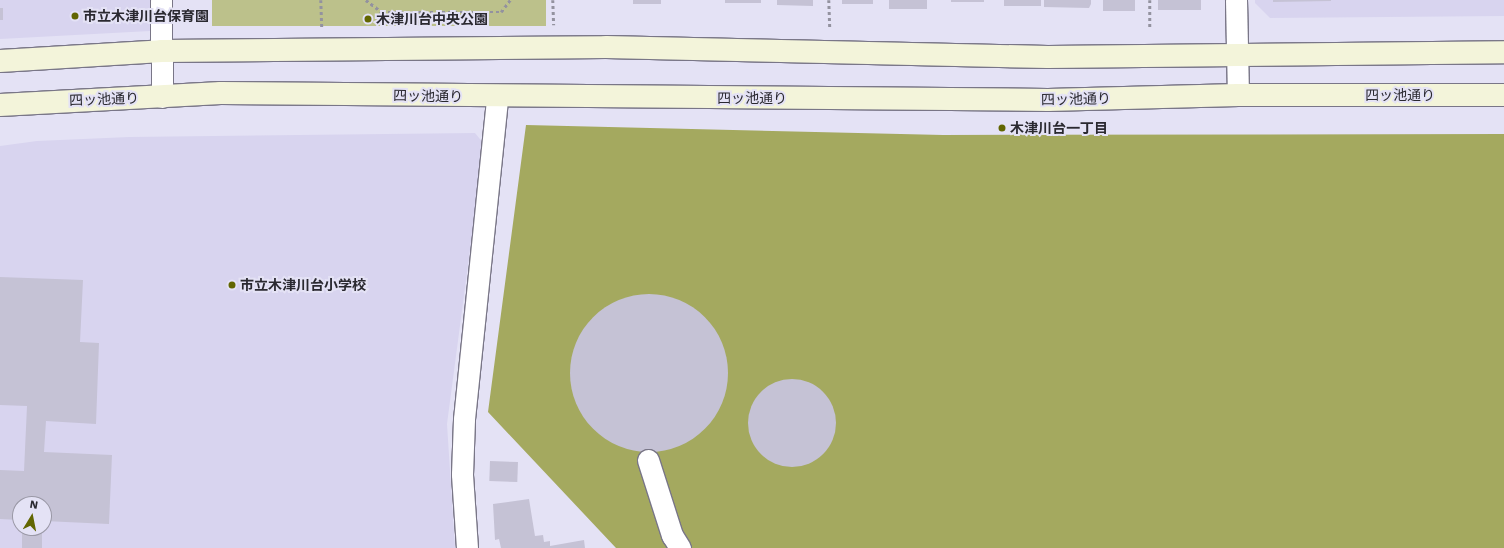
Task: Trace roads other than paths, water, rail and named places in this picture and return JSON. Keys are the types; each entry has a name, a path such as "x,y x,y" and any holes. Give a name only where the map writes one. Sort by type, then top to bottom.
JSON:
{"main road":[{"path":"0,61 162,51 606,47 1048,57 1504,52"},
{"name":"四ッ池通り","path":"0,105 221,93 497,97 1048,100 1238,95 1504,94"}],"street":[{"path":"161,0 162,97"},
{"path":"1236,0 1238,95"},
{"path":"467,548 462,474 464,418 497,97"},
{"path":"648,460 672,535 680,548"}],"place":[{"name":"市立木津川台保育園","path":"75,16"},
{"name":"木津川台中央公園","path":"368,19"},
{"name":"木津川台一丁目","path":"1002,128"},
{"name":"市立木津川台小学校","path":"232,285"}]}
